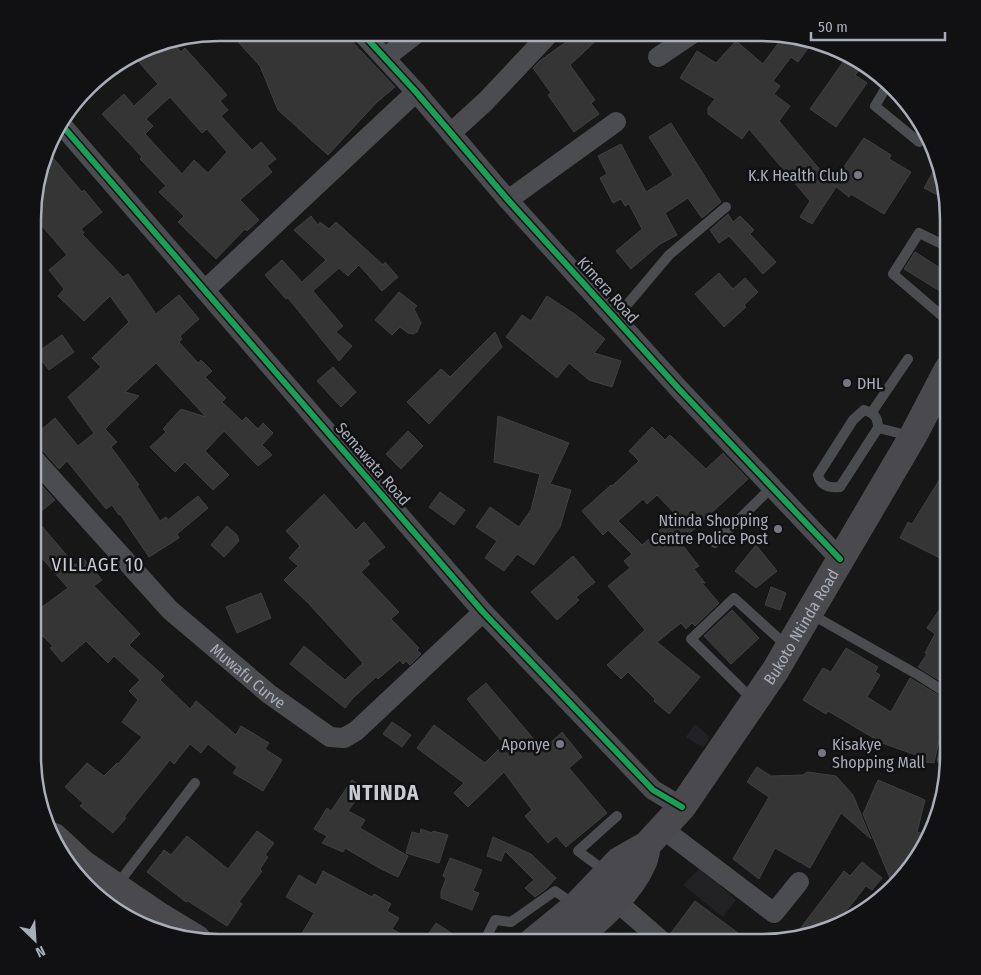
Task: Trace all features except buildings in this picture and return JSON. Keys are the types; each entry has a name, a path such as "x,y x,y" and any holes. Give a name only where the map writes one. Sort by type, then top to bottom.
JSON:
{"main road":[{"name":"Bukoto Ntinda Road","path":"542,933 576,906 608,870 655,837 682,806 788,648 912,436 939,385"},
{"name":"Bukoto Ntinda Road","path":"582,933 616,901 636,877 655,837"},
{"path":"69,850 154,921"}],"street":[{"path":"451,133 486,101 542,41"},
{"path":"658,57 681,41"},
{"name":"Kimera Road","path":"370,42 416,92 508,200 679,389 840,559"},
{"path":"384,58 406,42"},
{"path":"205,290 416,92"},
{"path":"508,200 616,122"},
{"name":"Semawata Road","path":"65,129 483,612 653,790 682,806"},
{"name":"Muwafu Curve","path":"41,468 170,610 269,694 330,737 344,738 356,731 483,612"},
{"path":"655,837 774,913 799,882"},
{"path":"616,901 653,933"}],"lane":[{"path":"884,91 876,106 919,142"},
{"path":"616,319 669,255 726,207"},
{"path":"939,243 919,233 893,274 939,314"},
{"path":"872,412 908,359"},
{"path":"864,410 872,412 878,420 878,428 840,487 832,488 820,482 818,476 853,420 864,410"},
{"path":"878,428 912,436"},
{"path":"715,543 772,487"},
{"path":"754,701 691,639 734,598 788,648"},
{"path":"808,613 940,689"},
{"path":"119,893 194,783"},
{"path":"608,870 597,865 578,851 617,816"},
{"path":"488,934 495,920 511,922 555,891 576,906"}],"shaded area":[{"path":"695,724 710,737 703,748 686,737"},
{"path":"699,869 711,877 736,900 723,917 683,885"}],"cycle path":[{"path":"370,42 416,92 508,200 679,389 840,559"},
{"path":"65,129 483,612 653,790 682,807"}],"place":[{"name":"K.K Health Club","path":"858,175"},
{"name":"DHL","path":"847,383"},
{"name":"Ntinda Shopping Centre Police Post","path":"778,529"},
{"name":"Aponye","path":"560,744"},
{"name":"Kisakye Shopping Mall","path":"822,753"}],"district":[{"name":"VILLAGE 10","path":"98,564"},
{"name":"NTINDA","path":"384,793"}]}
